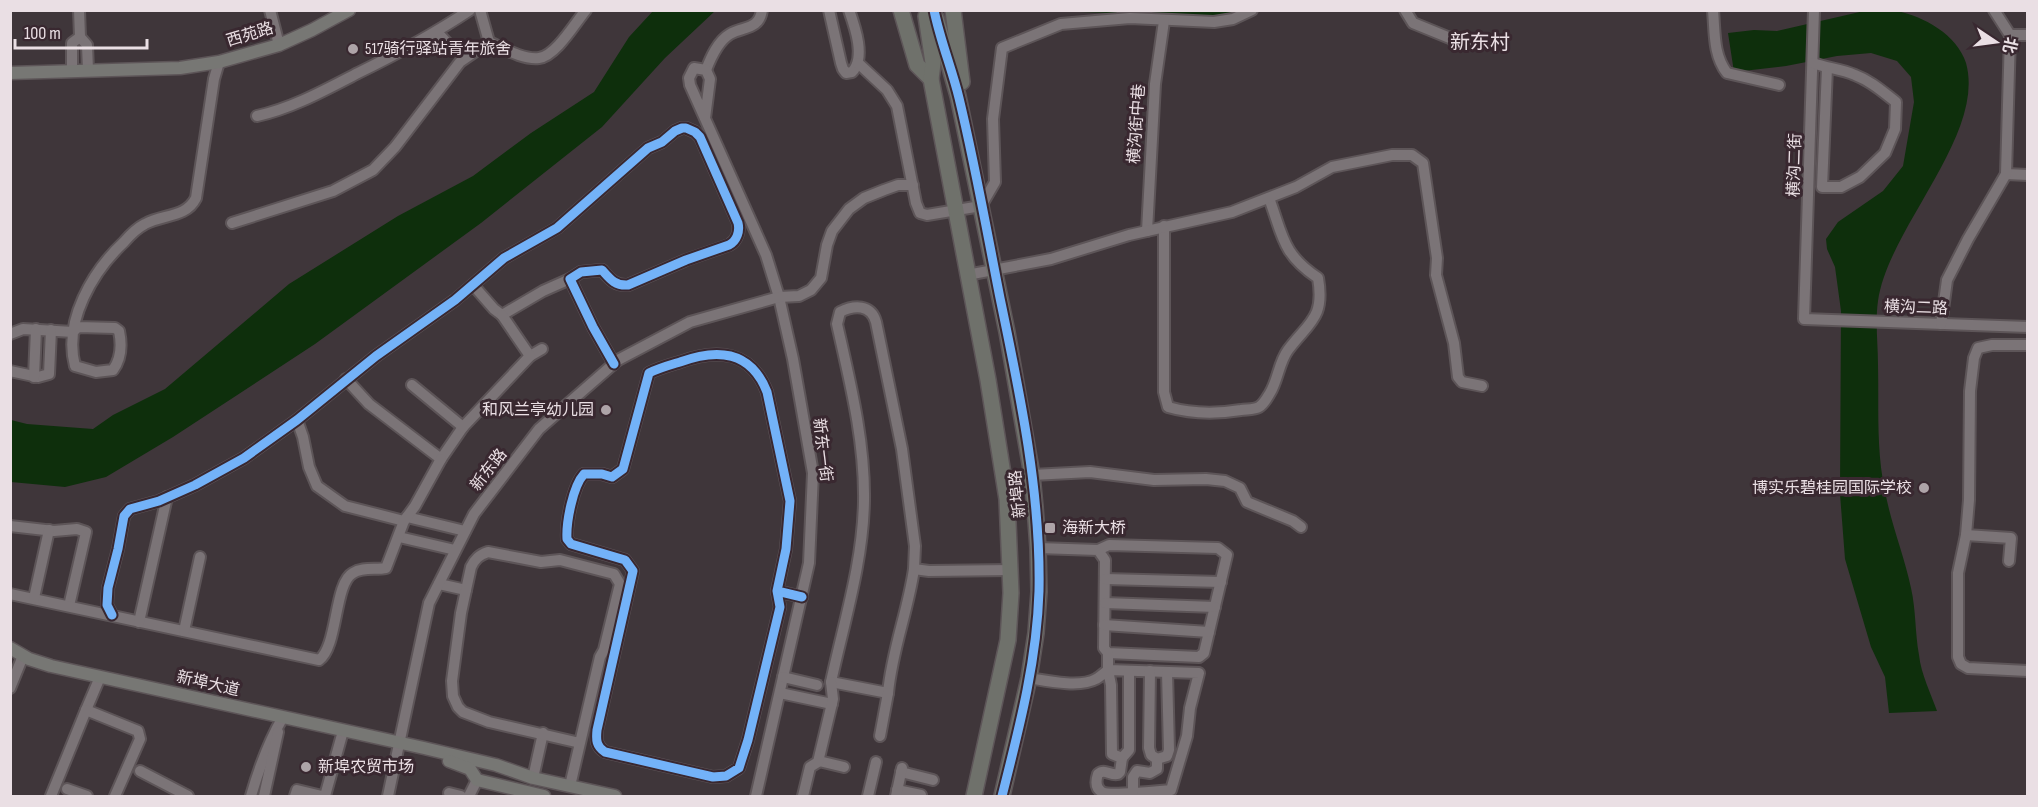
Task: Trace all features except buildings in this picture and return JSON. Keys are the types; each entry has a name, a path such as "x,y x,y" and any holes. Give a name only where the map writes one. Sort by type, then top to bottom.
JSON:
{"highway":[{"path":"902,13 916,65 930,79"},
{"path":"930,14 933,63 930,79"},
{"path":"930,14 958,96"},
{"path":"954,17 962,82 958,96"},
{"name":"新埠路","path":"930,79 988,380 1007,499 1011,570 1010,619 1006,650 974,796"},
{"name":"新埠路","path":"958,96 1014,367 1032,475 1038,548 1039,592 1036,633 1029,678 1002,796"}],"main road":[{"name":"西苑路","path":"10,73 180,68 219,62 279,45 349,10"},
{"name":"新埠大道","path":"10,648 51,666 496,765 533,778 615,796"},
{"name":"新埠大道","path":"400,744 414,753 459,764 470,769 477,780 508,792 544,796"}],"street":[{"path":"79,10 80,37 87,45 88,70"},
{"path":"270,10 279,45"},
{"path":"257,116 275,112 311,97 437,32 470,10"},
{"path":"480,10 489,42"},
{"path":"489,42 523,56 540,58 553,52 586,10"},
{"path":"705,118 710,79 706,70 712,56 723,39 730,34 754,26 759,21 762,10"},
{"path":"829,10 843,69 846,73 852,72 858,63 857,43 849,10"},
{"path":"858,63 893,96 900,115 920,213 927,215 955,208 981,206 994,182 993,119 1002,48 1061,24 1130,18 1214,22 1233,19 1252,10"},
{"path":"1405,10 1413,23 1467,45"},
{"path":"1713,10 1714,39 1721,66 1726,73 1779,85"},
{"path":"1941,324 1947,280 2006,174 2010,35 1994,10"},
{"name":"横沟二街","path":"1804,320 1814,11"},
{"name":"横沟街中巷","path":"1147,231 1155,84 1164,21"},
{"path":"437,32 448,44 472,53"},
{"path":"2010,35 2028,35"},
{"path":"72,70 72,43 80,37"},
{"path":"232,224 333,191 373,170 395,147 460,62 489,42"},
{"path":"73,332 78,327 115,328 119,332 120,355 113,370 96,372 75,366 72,353 73,332 90,284 103,263 143,225 181,213 191,207 196,198 214,78 219,62"},
{"path":"1813,63 1855,75 1876,86 1896,102 1895,129 1885,153 1860,177 1841,187 1822,187 1827,68"},
{"name":"新东一街","path":"706,70 694,68 689,78 766,255 779,297 793,359 813,473 809,563 756,796"},
{"path":"112,615 106,597 124,516 130,509 195,485 244,458 473,285 511,253 566,222 648,148 662,142 681,128 695,132 700,137 738,223 738,236 733,243 628,285 621,286 613,282 602,270 581,272 502,315"},
{"path":"1810,153 1823,154"},
{"path":"967,275 1050,259 1164,226 1232,212 1296,187 1332,167 1392,155 1412,155 1423,163 1437,258 1436,275 1454,343 1458,377 1462,382 1482,386"},
{"path":"2006,174 2028,175"},
{"name":"新东路","path":"388,796 429,603 474,514 539,429 614,364 690,322 779,297 799,296 811,290 821,279 832,231 849,209 864,198 884,190 898,185 913,184"},
{"path":"1164,226 1164,392 1168,407 1207,413 1229,413 1257,408 1264,402 1276,383 1286,352 1305,332 1317,313 1321,295 1318,278 1292,257 1285,246 1269,198"},
{"path":"570,279 614,364"},
{"path":"473,285 502,315 530,356"},
{"path":"803,796 810,767 819,761 832,704 831,682 857,568 864,503 859,430 837,324 840,312 853,307 863,307 870,311 876,322 902,449 915,546 912,585 894,650 880,736"},
{"name":"横沟二路","path":"1804,320 2028,327"},
{"path":"10,334 23,329 73,332"},
{"path":"34,377 36,329"},
{"path":"10,371 34,377 44,377 49,374 51,330"},
{"path":"2028,345 1985,346 1978,348 1974,358 1970,391 1969,500 1966,535 1958,573 1958,657 1961,664 1968,668 2028,671"},
{"path":"10,594 319,660 327,652 338,606 351,573 386,568 406,519 441,459 463,427 530,356 542,349"},
{"path":"710,353 740,359 760,378 767,392 790,501 786,549 777,591 780,607 740,768 726,776 713,777 605,752 601,749 596,739 597,730 633,571 625,560 570,544 567,539 567,526 577,485 582,477 590,473 612,477 623,470 649,373 700,354 710,353"},
{"path":"346,379 369,404 441,459"},
{"path":"412,384 463,427"},
{"path":"297,420 309,467 317,486 345,506 465,531"},
{"path":"1032,475 1090,472 1155,480 1179,478 1225,481 1240,488 1247,502 1302,527"},
{"path":"139,622 167,497"},
{"path":"10,526 49,530 77,529 86,532 69,606"},
{"path":"34,598 49,530"},
{"path":"1966,535 2011,538 2009,561"},
{"path":"399,537 455,550"},
{"path":"1038,548 1098,550 1109,545 1218,548 1227,555 1204,653 1200,657 1108,653"},
{"path":"1098,550 1105,561 1104,648 1108,653 1111,685 1112,754 1122,758"},
{"path":"570,786 580,743 600,657 604,650 620,590 618,579 614,574 561,560 541,562 488,552 481,554 475,559 466,590 452,681 453,696 458,707 463,712 489,722 580,743"},
{"path":"184,631 200,557"},
{"path":"914,569 929,571 1011,570"},
{"path":"1105,579 1221,582"},
{"path":"438,584 466,590"},
{"path":"777,591 802,597"},
{"path":"1105,603 1215,607"},
{"path":"1104,625 1209,632"},
{"path":"10,688 24,656"},
{"path":"1029,678 1084,682 1096,680 1108,670 1199,672 1190,708 1187,736 1171,790 1107,793 1101,791 1096,784 1101,771 1115,775 1120,772 1122,758 1129,750 1129,671"},
{"path":"1133,792 1135,773 1141,770 1150,773 1158,765 1157,759 1151,755 1149,748 1150,671"},
{"path":"1157,759 1167,756 1169,750 1167,672"},
{"path":"783,676 817,685"},
{"path":"51,796 100,677"},
{"path":"831,682 888,693"},
{"path":"780,693 832,704"},
{"path":"86,711 138,731 140,739 115,796"},
{"path":"251,796 258,768 269,741 283,717"},
{"path":"264,796 283,717"},
{"path":"295,796 297,790 324,796 343,731"},
{"path":"533,778 543,733"},
{"path":"819,761 844,767"},
{"path":"868,796 876,762"},
{"path":"921,795 896,793 902,769 933,780"},
{"path":"140,771 188,796"},
{"path":"469,796 477,780"},
{"path":"68,789 87,796"},
{"path":"448,793 461,796"}],"shaded area":[{"path":"653,11 715,11 665,58 602,127 481,223 315,344 173,437 106,477 65,487 11,482 11,420 27,424 93,429 113,415 165,389 289,284 398,216 473,176 531,133 594,92 629,37"},
{"path":"1044,11 1236,11 1219,16"},
{"path":"1864,11 1896,11 1928,22 1955,44 1966,63 1968,91 1962,120 1950,151 1885,273 1878,301 1877,317 1878,428 1882,476 1911,588 1920,662 1937,711 1889,713 1885,677 1871,647 1845,559 1840,494 1841,311 1835,267 1827,249 1826,239 1838,222 1883,191 1903,166 1914,102 1911,77 1897,61 1871,53 1734,72 1728,33 1754,30 1777,31"}],"cycle path":[{"path":"934,10 959,98 976,173 1022,407 1037,517 1039,591 1035,643 1026,695 1002,796"},
{"path":"112,615 107,605 108,588 124,516 130,509 159,501 195,485 244,458 297,420 376,356 455,300 504,258 557,228 648,148 662,142 675,131 686,128 700,137 739,229 734,241 729,245 686,260 628,285 616,283 602,270 581,272 570,279 614,364"},
{"path":"777,591 780,607 748,740 739,768 726,776 713,777 605,752 598,745 597,730 633,571 625,560 571,544 567,539 568,523 574,495 584,474 602,474 612,477 623,469 649,373 694,358 720,355 732,356 742,361 760,378 767,392 790,501 786,549 777,591 802,597"}],"place":[{"name":"517骑行驿站青年旅舍","path":"353,49"},
{"name":"和风兰亭幼儿园","path":"606,410"},
{"name":"博实乐碧桂园国际学校","path":"1924,488"},
{"name":"海新大桥","path":"1050,528"},
{"name":"新埠农贸市场","path":"306,767"}],"district":[{"name":"新东村","path":"1480,43"}]}
